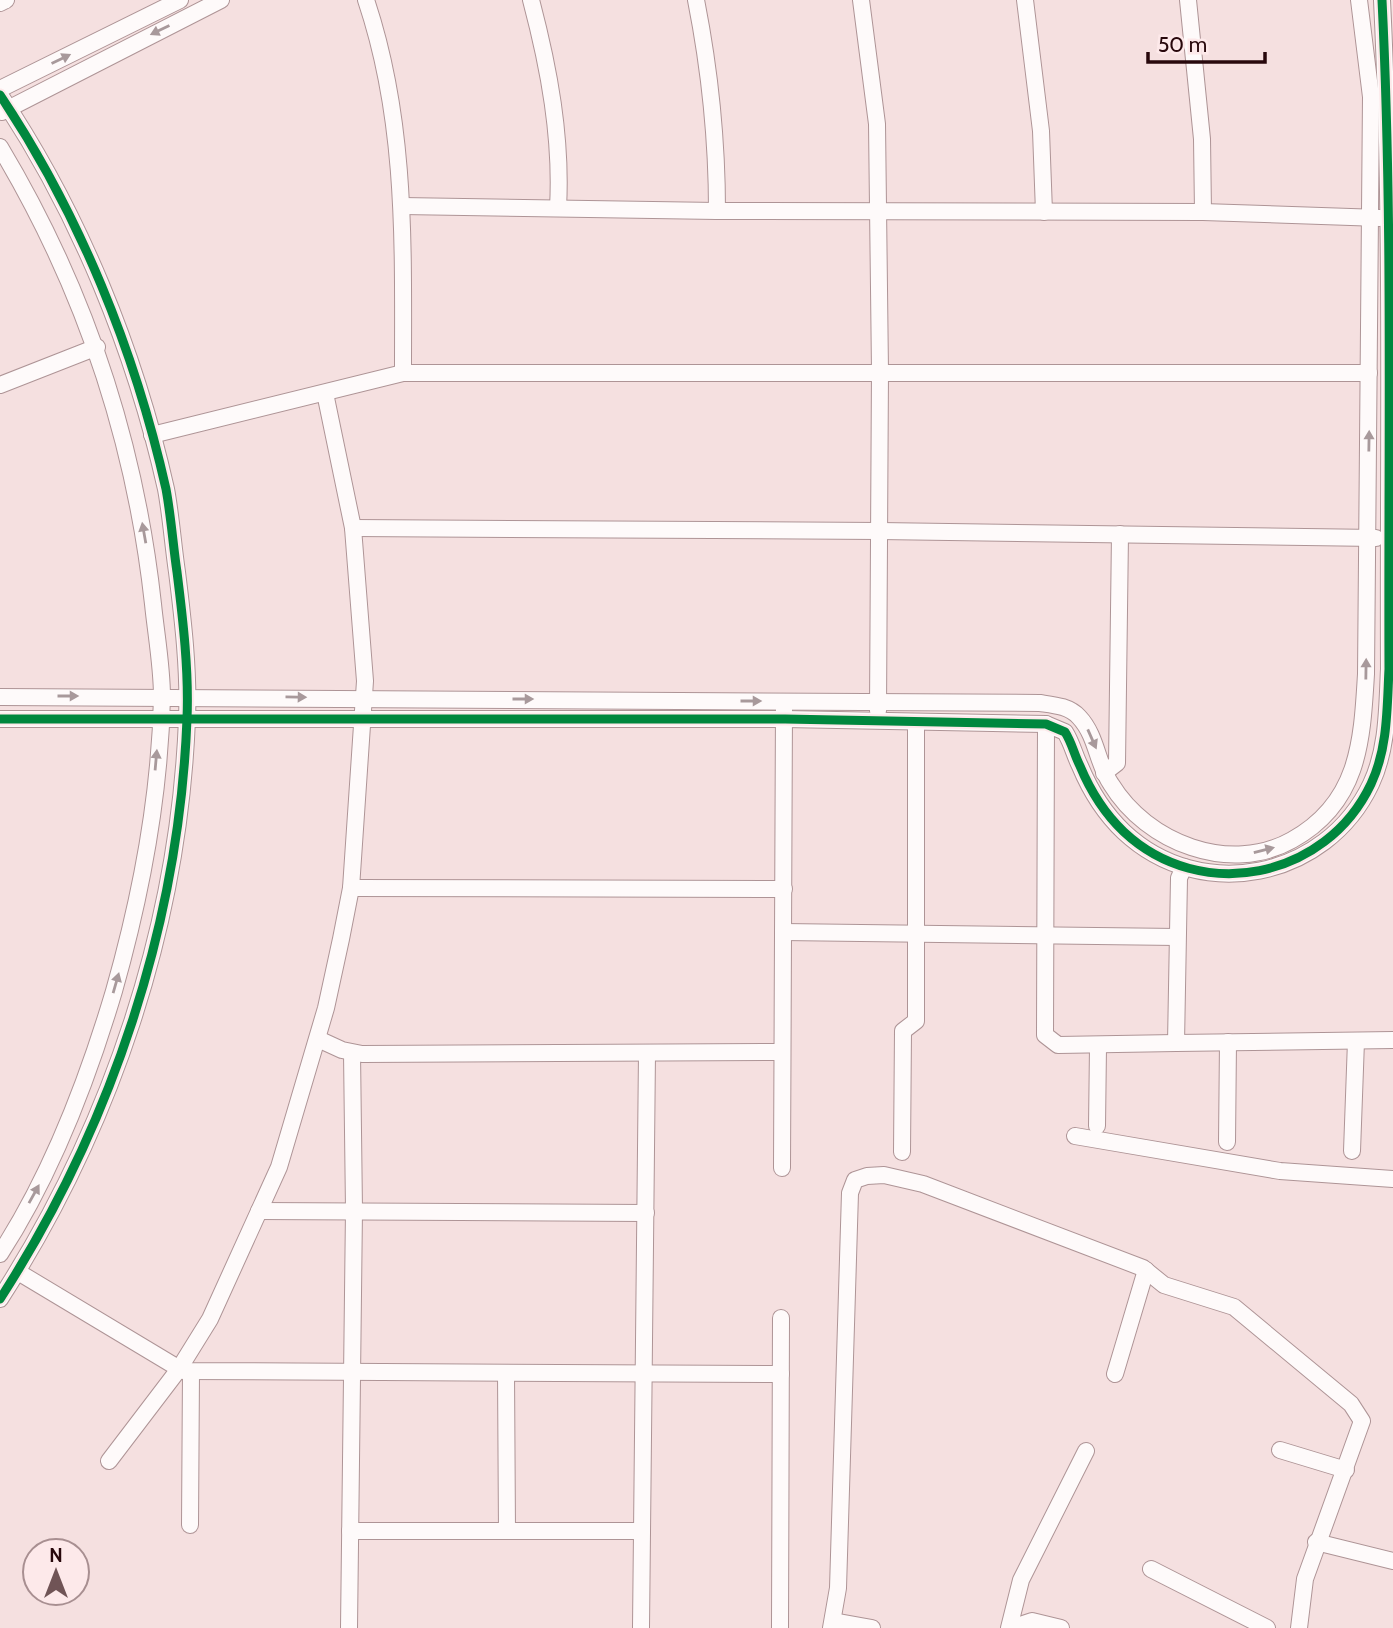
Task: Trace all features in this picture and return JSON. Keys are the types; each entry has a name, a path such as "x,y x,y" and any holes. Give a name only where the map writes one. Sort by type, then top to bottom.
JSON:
{"street":[{"path":"0,3 6,0"},
{"path":"0,89 180,0"},
{"path":"0,1299 65,1187 98,1114 150,966 167,892 187,719 181,601 166,493 152,435 122,338 92,264 3,105 221,0"},
{"path":"366,0 389,82 398,136 402,206 403,373"},
{"path":"531,0 544,50 556,117 558,208"},
{"path":"696,0 710,73 717,152 717,211"},
{"path":"861,0 877,124 880,371 878,721"},
{"path":"1025,0 1041,131 1044,212"},
{"path":"1188,0 1202,139 1203,212"},
{"path":"0,697 1040,703 1061,706 1079,716 1086,726 1104,773 1129,807 1143,820 1176,841 1211,853 1231,855 1266,850 1303,834 1319,820 1351,779 1362,736 1367,538 1371,97 1359,0"},
{"path":"0,719 785,719 1046,724 1065,732 1096,796 1124,832 1144,847 1184,867 1229,875 1271,870 1314,850 1356,809 1371,784 1385,733 1391,669 1390,218 1388,96 1382,0"},
{"path":"0,147 31,199 65,266 97,347 117,409 135,483 148,558 162,696 140,897 101,1035 75,1106 44,1175 0,1254"},
{"path":"402,206 717,211 1203,212 1390,218"},
{"path":"0,385 97,347"},
{"path":"152,435 403,373 1369,373"},
{"path":"109,1461 185,1370 279,1167 318,1039 351,888 364,698 353,528 325,393"},
{"path":"353,528 880,531 1391,539"},
{"path":"1104,773 1117,763 1120,534"},
{"path":"782,1168 783,701"},
{"path":"902,1152 903,1031 916,1021 916,722"},
{"path":"1046,724 1045,1035 1058,1045 1098,1047 1176,1043 1393,1040"},
{"path":"1176,1043 1179,878 1184,867"},
{"path":"351,888 784,889"},
{"path":"783,932 1177,937"},
{"path":"318,1039 352,1053 781,1052"},
{"path":"1352,1151 1356,1041"},
{"path":"1227,1142 1228,1042"},
{"path":"1097,1126 1098,1047"},
{"path":"349,1628 354,1210 352,1053"},
{"path":"641,1628 647,1053"},
{"path":"1075,1136 1280,1171 1393,1179"},
{"path":"872,1628 832,1624 838,1588 850,1193 855,1180 884,1175 923,1184 1146,1270 1164,1285 1234,1307 1351,1404 1362,1421 1346,1470 1316,1542 1305,1579 1299,1628"},
{"path":"259,1211 646,1213"},
{"path":"1115,1374 1146,1270"},
{"path":"18,1272 185,1370 781,1374"},
{"path":"780,1628 781,1318"},
{"path":"185,1370 190,1525"},
{"path":"506,1373 508,1531"},
{"path":"1280,1450 1346,1470"},
{"path":"1010,1628 1021,1580 1086,1451"},
{"path":"350,1531 642,1531"},
{"path":"1316,1542 1393,1561"},
{"path":"1151,1569 1267,1628"},
{"path":"1010,1628 1032,1621 1061,1628"}],"cycle path":[{"path":"0,719 785,719 1046,724 1065,732 1088,784 1111,817 1124,832 1155,855 1189,868 1224,874 1260,871 1293,860 1324,842 1351,816 1377,770 1386,727 1389,669 1389,334 1388,167 1382,0"},
{"path":"0,95 29,140 79,235 121,335 138,386 168,499 183,627 187,701 181,796 170,872 154,948 132,1022 106,1094 75,1165 40,1233 0,1299"}]}
